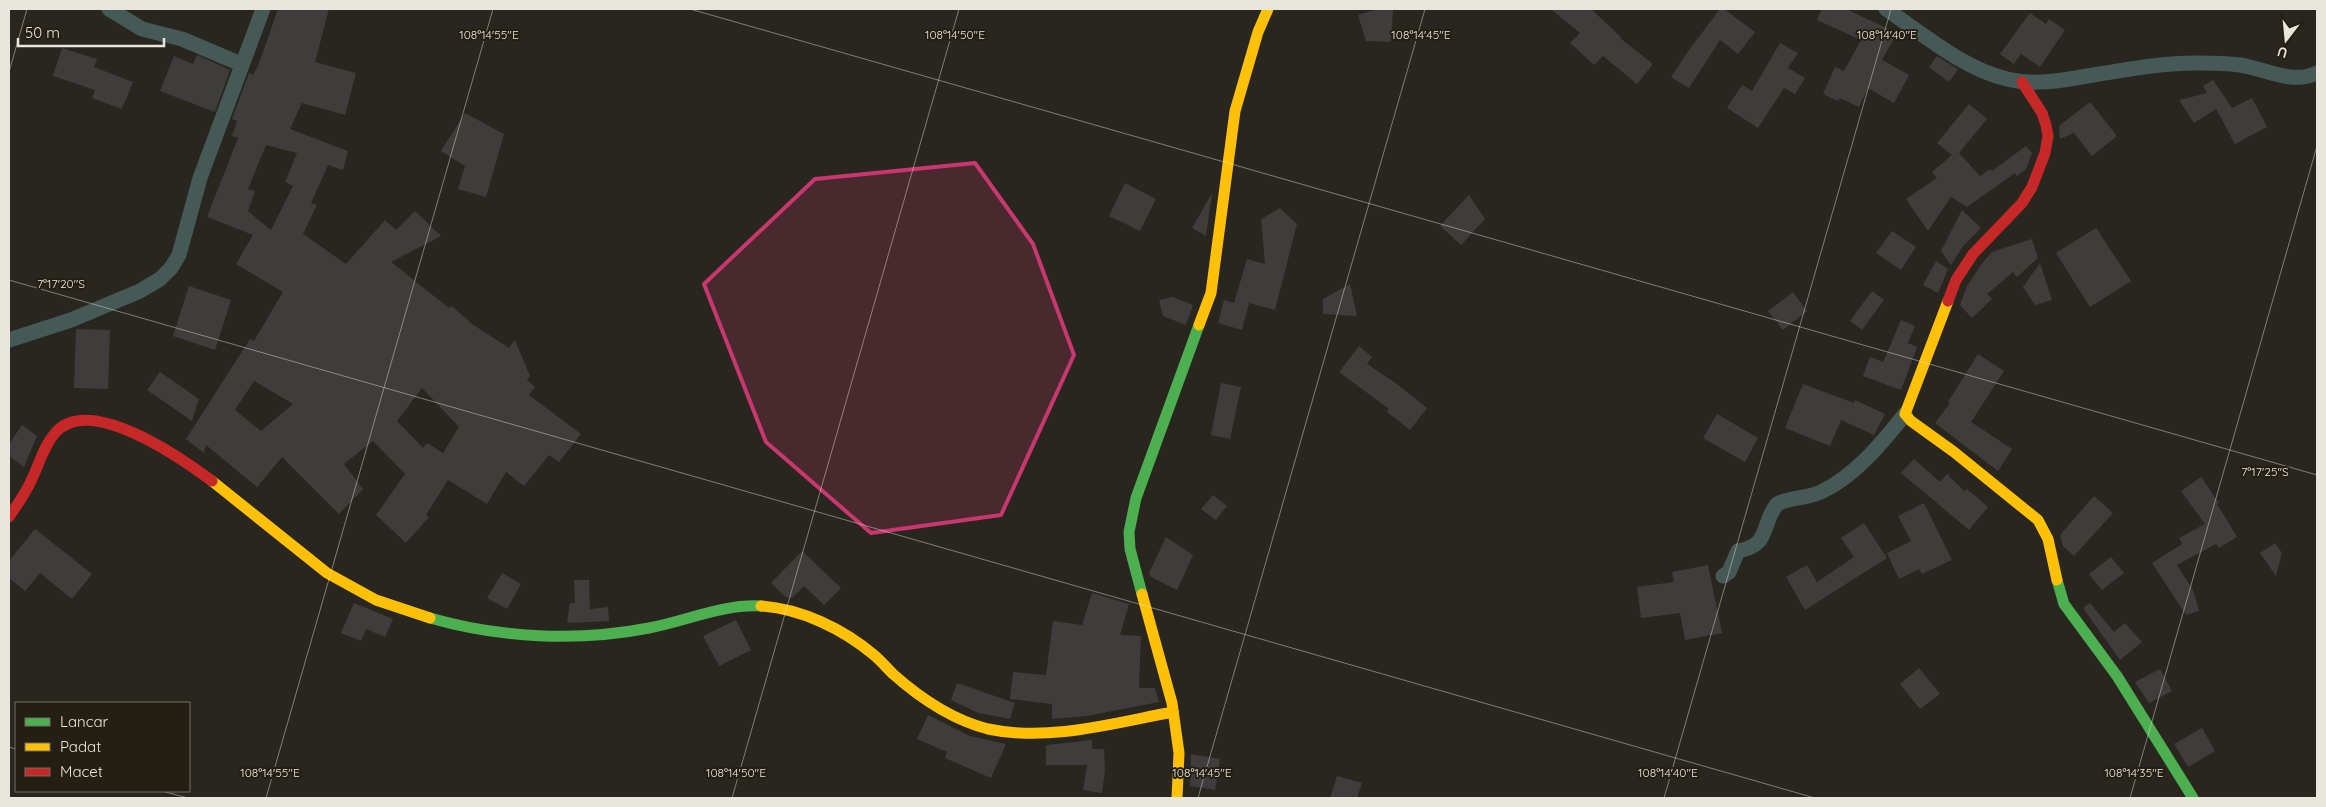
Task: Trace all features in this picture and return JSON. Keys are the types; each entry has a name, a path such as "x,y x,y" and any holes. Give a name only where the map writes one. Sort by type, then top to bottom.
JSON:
{"street":[{"path":"109,9 142,29 182,38 242,64"},
{"path":"9,340 71,320 131,294 160,280 171,268 179,255 200,178 263,9"},
{"path":"1177,798 1178,753 1173,712 1130,548 1129,532 1136,498 1212,293 1235,111 1258,32 1268,9"},
{"path":"1886,9 1972,66 1992,75 2022,82 2049,82 2145,67 2193,63 2241,65 2293,78 2307,78 2317,73"},
{"path":"1723,576 1730,569 1738,550 1751,548 1760,542 1776,504 1818,493 1834,485 1871,453 1905,414 1956,280 1973,254 2022,203 2032,187 2045,154 2048,136 2042,112 2022,82"},
{"path":"1905,414 1911,421 1954,452 2038,520 2043,527 2049,544 2058,591 2064,604 2117,676 2193,798"},
{"path":"9,517 32,481 47,443 59,429 74,422 91,420 118,427 143,438 195,468 324,572 373,599 418,616 460,626 571,636 630,631 720,611 772,606 802,614 842,633 874,655 897,677 929,701 966,722 1001,731 1040,732 1082,729 1173,712"}],"highlighted area":[{"path":"975,163 1033,244 1074,355 1001,515 871,533 766,442 704,284 815,179"}],"building":[{"path":"278,9 329,9 315,62 356,73 345,115 302,103 290,129 348,151 343,170 328,165 311,203 317,205 303,234 346,264 385,220 396,230 415,211 441,236 391,262 449,308 452,306 472,324 509,348 515,340 530,376 527,380 535,387 529,395 581,434 559,462 549,455 524,486 506,472 487,504 448,480 426,515 429,517 406,543 376,515 405,474 373,441 344,464 363,489 339,514 282,457 257,487 206,445 204,453 186,439 250,339 254,341 283,292 236,264 253,235 207,217 238,138 232,136 237,121 232,119 249,73 253,75","holes":["266,145 297,153 285,182 293,186 271,230 248,211 255,191 248,189","254,381 293,404 261,431 235,410","422,388 459,427 443,453 427,443 423,448 397,421"]},
{"path":"1378,9 1393,9 1391,42 1366,41 1358,15"},
{"path":"1551,9 1591,9 1620,38 1653,64 1637,84 1603,56 1594,65 1570,43 1580,33"},
{"path":"1720,9 1724,9 1755,32 1738,54 1720,40 1689,88 1671,77"},
{"path":"1822,9 1846,9 1897,33 1882,60 1909,75 1894,103 1868,88 1859,107 1840,98 1838,101 1823,94 1835,67 1844,71 1861,40 1817,20"},
{"path":"2030,13 2046,24 2049,19 2065,30 2040,67 2021,54 2014,64 2000,54"},
{"path":"1780,43 1798,53 1788,68 1805,78 1795,94 1784,88 1758,128 1727,108 1742,85 1752,91"},
{"path":"62,48 97,59 94,67 133,82 122,109 92,98 95,90 53,76"},
{"path":"197,55 230,70 215,112 160,91 174,56 193,64"},
{"path":"1937,56 1958,69 1949,82 1929,67"},
{"path":"2213,80 2232,108 2252,98 2267,127 2235,144 2216,109 2194,123 2179,100 2207,93 2203,86"},
{"path":"2090,102 2117,136 2092,156 2074,133 2060,139 2059,126"},
{"path":"1969,104 1987,119 1959,153 1980,176 1990,169 1992,171 2026,146 2032,153 2026,169 2017,176 2015,173 1967,207 1951,197 1928,231 1906,199 1937,178 1932,172 1952,155 1937,143"},
{"path":"465,113 504,134 486,197 458,189 465,166 441,151"},
{"path":"1125,183 1156,199 1140,231 1109,216"},
{"path":"1212,193 1206,236 1192,228"},
{"path":"1469,195 1485,219 1461,245 1440,226"},
{"path":"1280,208 1297,224 1275,310 1249,303 1242,330 1218,323 1224,300 1234,303 1247,259 1265,264 1261,219"},
{"path":"1962,210 1981,228 1964,245 1951,265 1941,251"},
{"path":"2096,228 2131,281 2090,307 2056,253"},
{"path":"1892,231 1916,247 1901,270 1876,253"},
{"path":"2032,239 2038,258 2017,277 2013,272 1987,294 1992,299 1972,318 1960,305 1967,286 1983,262 1992,252"},
{"path":"1936,261 1948,269 1938,293 1923,285"},
{"path":"2040,263 2052,300 2035,305 2023,287"},
{"path":"1350,284 1357,316 1323,314 1323,299"},
{"path":"189,286 231,300 215,350 173,336"},
{"path":"1872,291 1884,300 1862,330 1850,321"},
{"path":"1793,292 1807,311 1783,330 1768,311"},
{"path":"1173,297 1193,305 1186,325 1163,316 1159,300"},
{"path":"1901,320 1915,326 1908,343 1917,347 1901,390 1863,376 1870,357 1883,362"},
{"path":"76,329 110,330 108,389 74,388"},
{"path":"1359,346 1372,357 1367,364 1397,384 1427,408 1410,430 1387,412 1389,409 1339,372"},
{"path":"1978,354 2004,371 1971,422 2012,449 1998,471 1935,423 1950,403 1948,402"},
{"path":"160,372 199,399 192,421 147,390"},
{"path":"1221,383 1241,387 1230,439 1211,435"},
{"path":"1803,384 1854,403 1855,400 1885,414 1874,435 1841,420 1830,446 1785,428"},
{"path":"1717,414 1758,438 1745,462 1703,438"},
{"path":"22,425 37,436 24,467 9,456 9,444"},
{"path":"1914,459 1940,482 1947,474 1965,492 1967,489 1988,507 1969,530 1901,473"},
{"path":"2201,477 2219,503 2217,504 2237,537 2219,548 2216,544 2177,565 2193,590 2199,611 2186,615 2152,563 2182,544 2179,538 2205,524 2181,491"},
{"path":"1213,495 1227,506 1216,520 1201,509"},
{"path":"2094,496 2113,513 2074,556 2063,546 2060,535"},
{"path":"1924,503 1952,560 1922,574 1919,569 1899,579 1887,553 1911,541 1898,516"},
{"path":"1864,523 1887,558 1805,610 1786,577 1807,565 1817,582 1854,557 1841,538"},
{"path":"35,529 92,574 72,599 40,573 25,591 9,578 9,561"},
{"path":"1166,537 1193,555 1177,590 1151,577 1149,573"},
{"path":"2275,543 2282,553 2276,576 2260,553"},
{"path":"802,551 841,588 824,605 804,586 792,598 786,597 771,583"},
{"path":"2111,557 2124,573 2102,590 2089,574"},
{"path":"1708,565 1722,633 1685,640 1680,613 1641,618 1637,587 1674,582 1672,572"},
{"path":"502,573 521,584 507,609 487,598"},
{"path":"574,580 589,580 590,609 608,607 609,621 567,623 570,603 575,603"},
{"path":"1092,593 1129,604 1120,635 1141,636 1139,688 1155,688 1159,702 1087,716 1052,719 1052,704 1010,699 1013,672 1046,675 1053,621 1082,625"},
{"path":"354,603 393,619 385,637 366,629 361,641 341,633"},
{"path":"2090,603 2114,632 2125,623 2142,642 2120,660 2083,608"},
{"path":"736,620 751,650 719,666 703,636"},
{"path":"1919,668 1940,694 1920,709 1900,684"},
{"path":"2160,669 2172,691 2149,703 2135,682"},
{"path":"957,683 1015,703 1010,719 978,713 951,700"},
{"path":"928,715 970,736 1006,744 991,778 945,758 947,752 917,739"},
{"path":"2202,728 2215,751 2188,767 2174,744"},
{"path":"1092,740 1092,749 1104,749 1105,771 1102,793 1083,790 1087,765 1046,765 1046,745"},
{"path":"1191,754 1220,759 1215,790 1190,786"},
{"path":"1337,776 1362,783 1357,798 1330,798"}],"traffic: fast":[{"path":"1142,594 1130,549 1129,532 1136,498 1199,325"},
{"path":"2057,580 2064,604 2117,676 2193,798"},
{"path":"430,618 457,625 511,634 567,636 594,635 649,628 719,610 761,606"}],"traffic: slow":[{"path":"1199,325 1211,293 1235,111 1258,32 1268,9"},
{"path":"1948,301 1905,414 1911,421 1954,452 2038,520 2048,539 2057,580"},
{"path":"212,481 327,573 376,600 430,618"},
{"path":"1142,594 1172,703 1179,753 1177,798"},
{"path":"761,606 792,611 835,629 874,655 893,674 926,700 962,720 988,729 1034,733 1081,730 1173,712"}],"traffic: jam":[{"path":"1948,301 1956,280 1973,254 2022,203 2032,187 2045,153 2048,136 2046,125 2042,113 2022,82"},
{"path":"9,517 29,486 51,438 70,423 90,420 135,433 179,458 212,481"}]}
